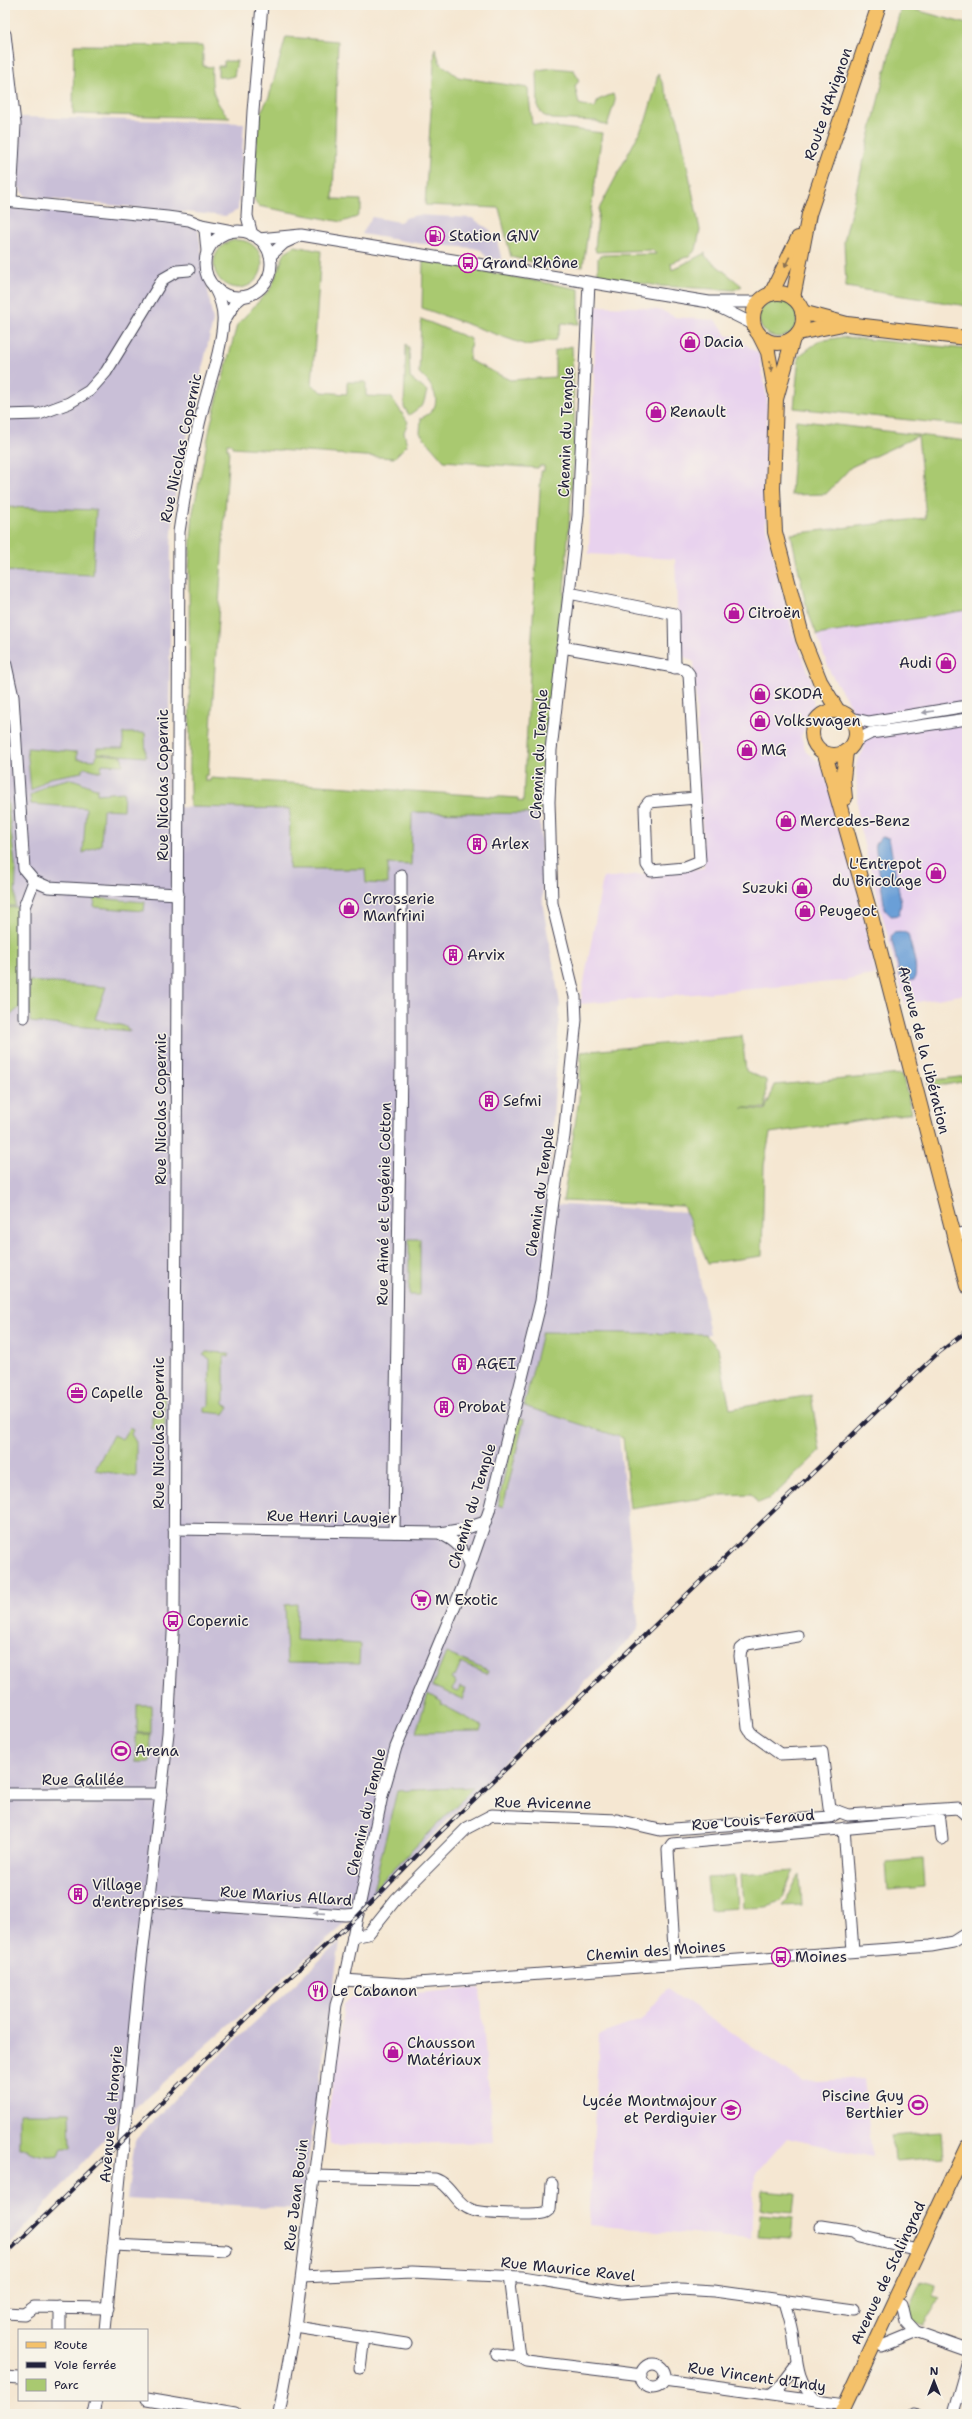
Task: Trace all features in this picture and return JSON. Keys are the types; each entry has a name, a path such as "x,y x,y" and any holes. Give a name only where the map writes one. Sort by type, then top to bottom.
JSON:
{"main road":[{"name":"Route d'Avignon","path":"809,214 880,5"},
{"path":"771,294 809,214"},
{"path":"793,298 809,214"},
{"path":"776,399 795,336 803,321 802,312 793,298 786,294 771,294 758,302 752,316 756,329 768,352 776,399 773,488 775,532 796,618 812,663 828,697 838,711 851,718 856,729 851,746 840,755 825,754 816,747 811,736 812,728 819,716 825,712 838,711"},
{"path":"802,312 847,324 967,338"},
{"path":"756,329 771,342 786,342 795,336 816,328 847,324"},
{"path":"812,663 819,699 819,716"},
{"name":"Avenue de la Libération","path":"846,822 848,814 843,779 851,746"},
{"name":"Avenue de la Libération","path":"825,754 841,816 846,822 960,1234 967,1286"},
{"name":"Avenue de Stalingrad","path":"848,2410 962,2169 967,2147"},
{"path":"962,2169 967,2158"}],"street":[{"path":"224,321 235,303 242,297 257,291 262,286 270,272 270,256 248,225 253,111 262,5"},
{"path":"5,34 10,112 15,124 8,201 189,220 201,225 236,231 256,237 301,235 708,302 758,302"},
{"path":"189,270 199,264 215,240 236,231 248,216"},
{"path":"201,225 205,230 205,269 220,299 224,321"},
{"path":"270,256 284,243 301,235"},
{"path":"5,415 39,414 69,403 89,391 106,372 163,279 177,271 189,270 199,273 230,296 242,297"},
{"name":"Chemin du Temple","path":"358,1914 382,1796 396,1747 470,1568 485,1522 516,1408 541,1301 553,1201 564,1136 574,1042 575,997 552,903 549,802 551,750 581,473 589,283"},
{"path":"708,302 756,329"},
{"name":"Rue Nicolas Copernic","path":"148,1901 162,1794 171,1694 174,1528 179,532 188,477 224,321"},
{"path":"569,593 674,614 676,668"},
{"path":"562,647 676,668 685,670 689,674 700,862 686,868 651,871 647,865 645,807 649,802 696,798"},
{"path":"5,661 13,697 24,869 34,881 48,888 178,894"},
{"path":"851,718 869,722 967,706"},
{"path":"851,746 871,733 967,719"},
{"name":"Rue Aimé et Eugénie Cotton","path":"394,1532 401,1064 401,875"},
{"path":"24,1017 24,907 34,881"},
{"path":"439,1533 464,1529 485,1522"},
{"name":"Rue Henri Laugier","path":"174,1528 439,1533 455,1540 464,1552 470,1568"},
{"path":"798,1636 747,1644 741,1649 740,1656 748,1728 751,1733 780,1754 822,1752 829,1808 839,1812 848,1815 958,1808 967,1816"},
{"name":"Rue Galilée","path":"5,1794 162,1794"},
{"name":"Rue Avicenne","path":"353,1937 368,1934 396,1899 467,1828 492,1815 617,1820 660,1830 830,1817 839,1812"},
{"name":"Rue Louis Feraud","path":"675,1965 668,1850 672,1844 940,1820 942,1839"},
{"path":"844,1828 853,1951"},
{"name":"Rue Marius Allard","path":"148,1901 345,1915 358,1914 344,1980"},
{"name":"Avenue de Hongrie","path":"105,2329 148,1901"},
{"name":"Chemin des Moines","path":"344,1980 403,1984 932,1946 953,1942 967,1933"},
{"name":"Rue Jean Bouin","path":"279,2414 295,2327 302,2277 313,2176 336,2005 344,1980"},
{"path":"313,2176 435,2179 444,2182 463,2204 472,2210 526,2214 544,2213 550,2209 552,2184"},
{"path":"821,2226 853,2231 860,2236 923,2252"},
{"path":"113,2245 226,2250"},
{"name":"Rue Maurice Ravel","path":"302,2277 412,2272 509,2276 553,2281 620,2293 680,2290 714,2291 786,2302 854,2310"},
{"path":"509,2276 519,2356"},
{"path":"786,2302 793,2331 796,2366 799,2377 807,2392 816,2400"},
{"path":"898,2302 906,2320 916,2332 966,2349"},
{"path":"5,2313 24,2314 34,2307 108,2308"},
{"path":"60,2308 60,2329"},
{"path":"295,2327 406,2344"},
{"path":"878,2344 916,2332"},
{"path":"360,2368 364,2337"},
{"path":"497,2354 519,2356 527,2360 642,2375"},
{"name":"Rue Vincent d'Indy","path":"656,2365 663,2369 664,2380 660,2386 649,2387 643,2382 642,2375 649,2366 656,2365"},
{"path":"771,2394 780,2387 796,2366"},
{"path":"953,2414 967,2366"},
{"path":"5,2378 18,2378"},
{"name":"Rue Vincent d'Indy","path":"664,2380 816,2400 848,2410"},
{"path":"148,2399 235,2414"},
{"path":"93,2414 96,2401"}],"shaded area":[{"path":"20,117 244,123 238,210 226,216 26,197 18,186"},
{"path":"5,207 197,223 213,321 176,485 171,547 168,807 540,814 543,907 560,1004 548,1204 688,1212 710,1335 541,1335 527,1407 619,1437 639,1630 532,1734 352,1918 122,2119 5,2250"},
{"name":"Station GNV","path":"417,215 472,218 490,230 497,241 502,260 487,258 481,250 473,248 422,244 362,234 372,217 400,222 405,218"},
{"path":"596,306 639,307 663,311 675,317 715,320 724,330 726,336 733,336 759,354 767,399 766,527 793,633 811,679 814,709 801,736 806,752 821,763 851,859 876,974 843,981 580,1004 603,878 704,868 694,662 679,654 675,559 589,554"},
{"path":"967,610 967,994 905,1004 858,821 856,764 864,749 850,705 830,672 817,635"},
{"path":"340,1941 301,2209 127,2199 135,2140 191,2083"},
{"path":"480,1988 493,2142 330,2145 328,2116 344,2004 351,1998"},
{"name":"Lycée Montmajour et Perdiguier","path":"667,1989 803,2082 864,2078 872,2157 787,2138 754,2176 751,2239 589,2225 599,2035 641,2020"}],"green space":[{"path":"901,6 967,24 967,306 846,287 844,241"},
{"path":"286,37 338,41 333,199 361,200 361,208 357,217 342,222 258,206 253,197 258,117 269,97"},
{"path":"74,45 203,46 203,66 212,67 214,95 224,112 230,118 73,114"},
{"path":"435,48 440,63 458,77 528,88 532,124 602,133 583,266 542,264 511,257 499,208 425,205"},
{"path":"224,61 237,61 234,76 226,78 218,76 218,66 224,66"},
{"path":"553,68 574,70 579,81 575,86 579,104 595,108 598,100 613,94 615,101 607,126 596,121 552,119 543,115 538,108 537,70"},
{"path":"658,73 678,120 700,230 696,250 689,256 671,263 672,270 705,253 705,256 742,286 734,290 659,286 598,276 598,258 603,255 656,254 653,250 596,252 595,248 599,209 646,120"},
{"path":"233,240 243,240 255,247 262,259 262,269 255,281 243,288 233,288 225,284 218,277 214,269 214,259 218,251 225,244"},
{"path":"295,246 321,251 312,385 322,392 347,394 347,382 366,382 366,396 391,397 408,422 404,432 407,445 394,458 232,447 232,444 227,444 227,449 229,449 208,775 205,775 205,781 210,781 210,778 518,798 518,801 523,802 541,471 544,471 544,466 539,466 538,468 444,461 420,433 421,418 429,414 436,403 430,384 419,373 421,319 471,339 469,360 510,380 555,377 555,351 572,346 575,444 563,605 544,746 540,814 412,812 411,865 388,864 388,884 366,883 365,869 289,869 290,809 190,807 189,568 193,512 211,423 237,325 271,288 285,252"},
{"path":"423,260 579,289 579,324 562,323 556,340 526,345 422,308"},
{"path":"778,299 788,302 794,308 797,318 794,328 788,334 778,337 768,334 762,328 759,318 762,308 768,302"},
{"path":"842,337 967,349 967,426 794,408 799,356 819,341"},
{"path":"406,344 409,349 410,378 427,391 423,405 409,415 404,407"},
{"path":"796,420 967,441 967,610 817,635 807,610 791,534 926,518 918,436 851,467 826,494 791,495"},
{"path":"5,507 96,510 93,575 5,571"},
{"path":"123,733 145,733 146,757 96,753 97,748 123,748"},
{"path":"27,748 77,752 77,759 95,760 98,754 122,756 123,765 102,764 101,772 84,767 82,772 49,778 31,791"},
{"path":"69,779 97,788 97,794 124,792 123,810 103,809 101,845 83,853 86,808 31,804 30,796 48,784"},
{"path":"5,798 7,798 16,871 15,906 5,906"},
{"path":"95,898 145,902 144,911 94,907"},
{"path":"17,907 20,1007 5,1020 5,908"},
{"path":"29,981 106,987 95,1019 124,1026 131,1031 30,1022"},
{"path":"742,1036 746,1071 766,1080 766,1108 775,1085 902,1074 912,1113 770,1133 764,1165 762,1256 708,1263 683,1206 563,1201 579,1099 581,1052","holes":["742,1108 766,1108 765,1110"]},
{"path":"967,1076 967,1081 945,1085 927,1084 935,1080"},
{"path":"409,1239 420,1239 420,1295 409,1295"},
{"path":"542,1332 705,1334 718,1348 730,1409 811,1395 820,1451 771,1498 758,1503 751,1494 723,1495 630,1509 623,1438 524,1406"},
{"path":"206,1352 229,1353 229,1357 224,1356 224,1404 229,1407 224,1414 204,1412 204,1408 209,1406 210,1359 203,1355"},
{"path":"158,1388 164,1391 165,1426 152,1429 152,1416 158,1416"},
{"path":"517,1418 524,1420 503,1507 498,1505"},
{"path":"129,1428 133,1430 131,1434 136,1442 136,1477 95,1470 113,1435 122,1439"},
{"path":"297,1604 296,1640 360,1644 359,1664 287,1663 285,1605"},
{"path":"446,1653 488,1671 487,1674 461,1663 455,1677 453,1676 451,1679 456,1682 453,1690 458,1692 460,1687 466,1689 462,1699 432,1686"},
{"path":"428,1694 442,1702 441,1704 482,1726 480,1731 416,1732"},
{"path":"137,1705 151,1705 151,1733 137,1733"},
{"path":"136,1734 150,1734 150,1762 136,1762"},
{"path":"474,1787 373,1890 397,1791"},
{"path":"923,1859 925,1887 888,1890 886,1862"},
{"path":"794,1871 784,1895 777,1903 766,1907 743,1908 741,1875"},
{"path":"800,1875 802,1905 782,1906 795,1882"},
{"path":"735,1876 737,1908 710,1910 707,1878"},
{"path":"19,2113 70,2113 71,2148 62,2148 59,2155 47,2156 32,2153 28,2151 28,2148 19,2148"},
{"path":"941,2132 943,2157 894,2161 892,2136"},
{"path":"762,2190 795,2193 793,2213 760,2210"},
{"path":"760,2215 793,2218 791,2238 758,2236"},
{"path":"921,2281 935,2285 933,2296 940,2298 923,2326 912,2322 908,2309"}],"water":[{"path":"882,837 889,838 901,903 899,915 891,916 885,910 875,844"},
{"path":"903,932 908,934 914,957 916,969 914,980 906,981 900,976 891,937 893,933"}],"railway":[{"path":"5,2255 279,1987 357,1917 429,1843 879,1409 936,1355 967,1331"}],"place":[{"name":"Station GNV","path":"435,236"},
{"name":"Grand Rhône","path":"468,263"},
{"name":"Dacia","path":"690,342"},
{"name":"Renault","path":"656,412"},
{"name":"Citroën","path":"734,613"},
{"name":"Audi","path":"946,663"},
{"name":"SKODA","path":"760,694"},
{"name":"Volkswagen","path":"760,721"},
{"name":"MG","path":"747,750"},
{"name":"Mercedes-Benz","path":"786,821"},
{"name":"Arlex","path":"477,844"},
{"name":"L'Entrepot du Bricolage","path":"936,873"},
{"name":"Suzuki","path":"802,888"},
{"name":"Crrosserie Manfrini","path":"349,908"},
{"name":"Peugeot","path":"805,911"},
{"name":"Arvix","path":"453,955"},
{"name":"Sefmi","path":"489,1101"},
{"name":"AGEI","path":"462,1364"},
{"name":"Capelle","path":"77,1393"},
{"name":"Probat","path":"444,1407"},
{"name":"M Exotic","path":"421,1600"},
{"name":"Copernic","path":"173,1621"},
{"name":"Arena","path":"121,1751"},
{"name":"Village d'entreprises","path":"78,1894"},
{"name":"Moines","path":"781,1957"},
{"name":"Le Cabanon","path":"318,1991"},
{"name":"Chausson Matériaux","path":"393,2052"},
{"name":"Piscine Guy Berthier","path":"918,2105"},
{"name":"Lycée Montmajour et Perdiguier","path":"731,2110"}]}
